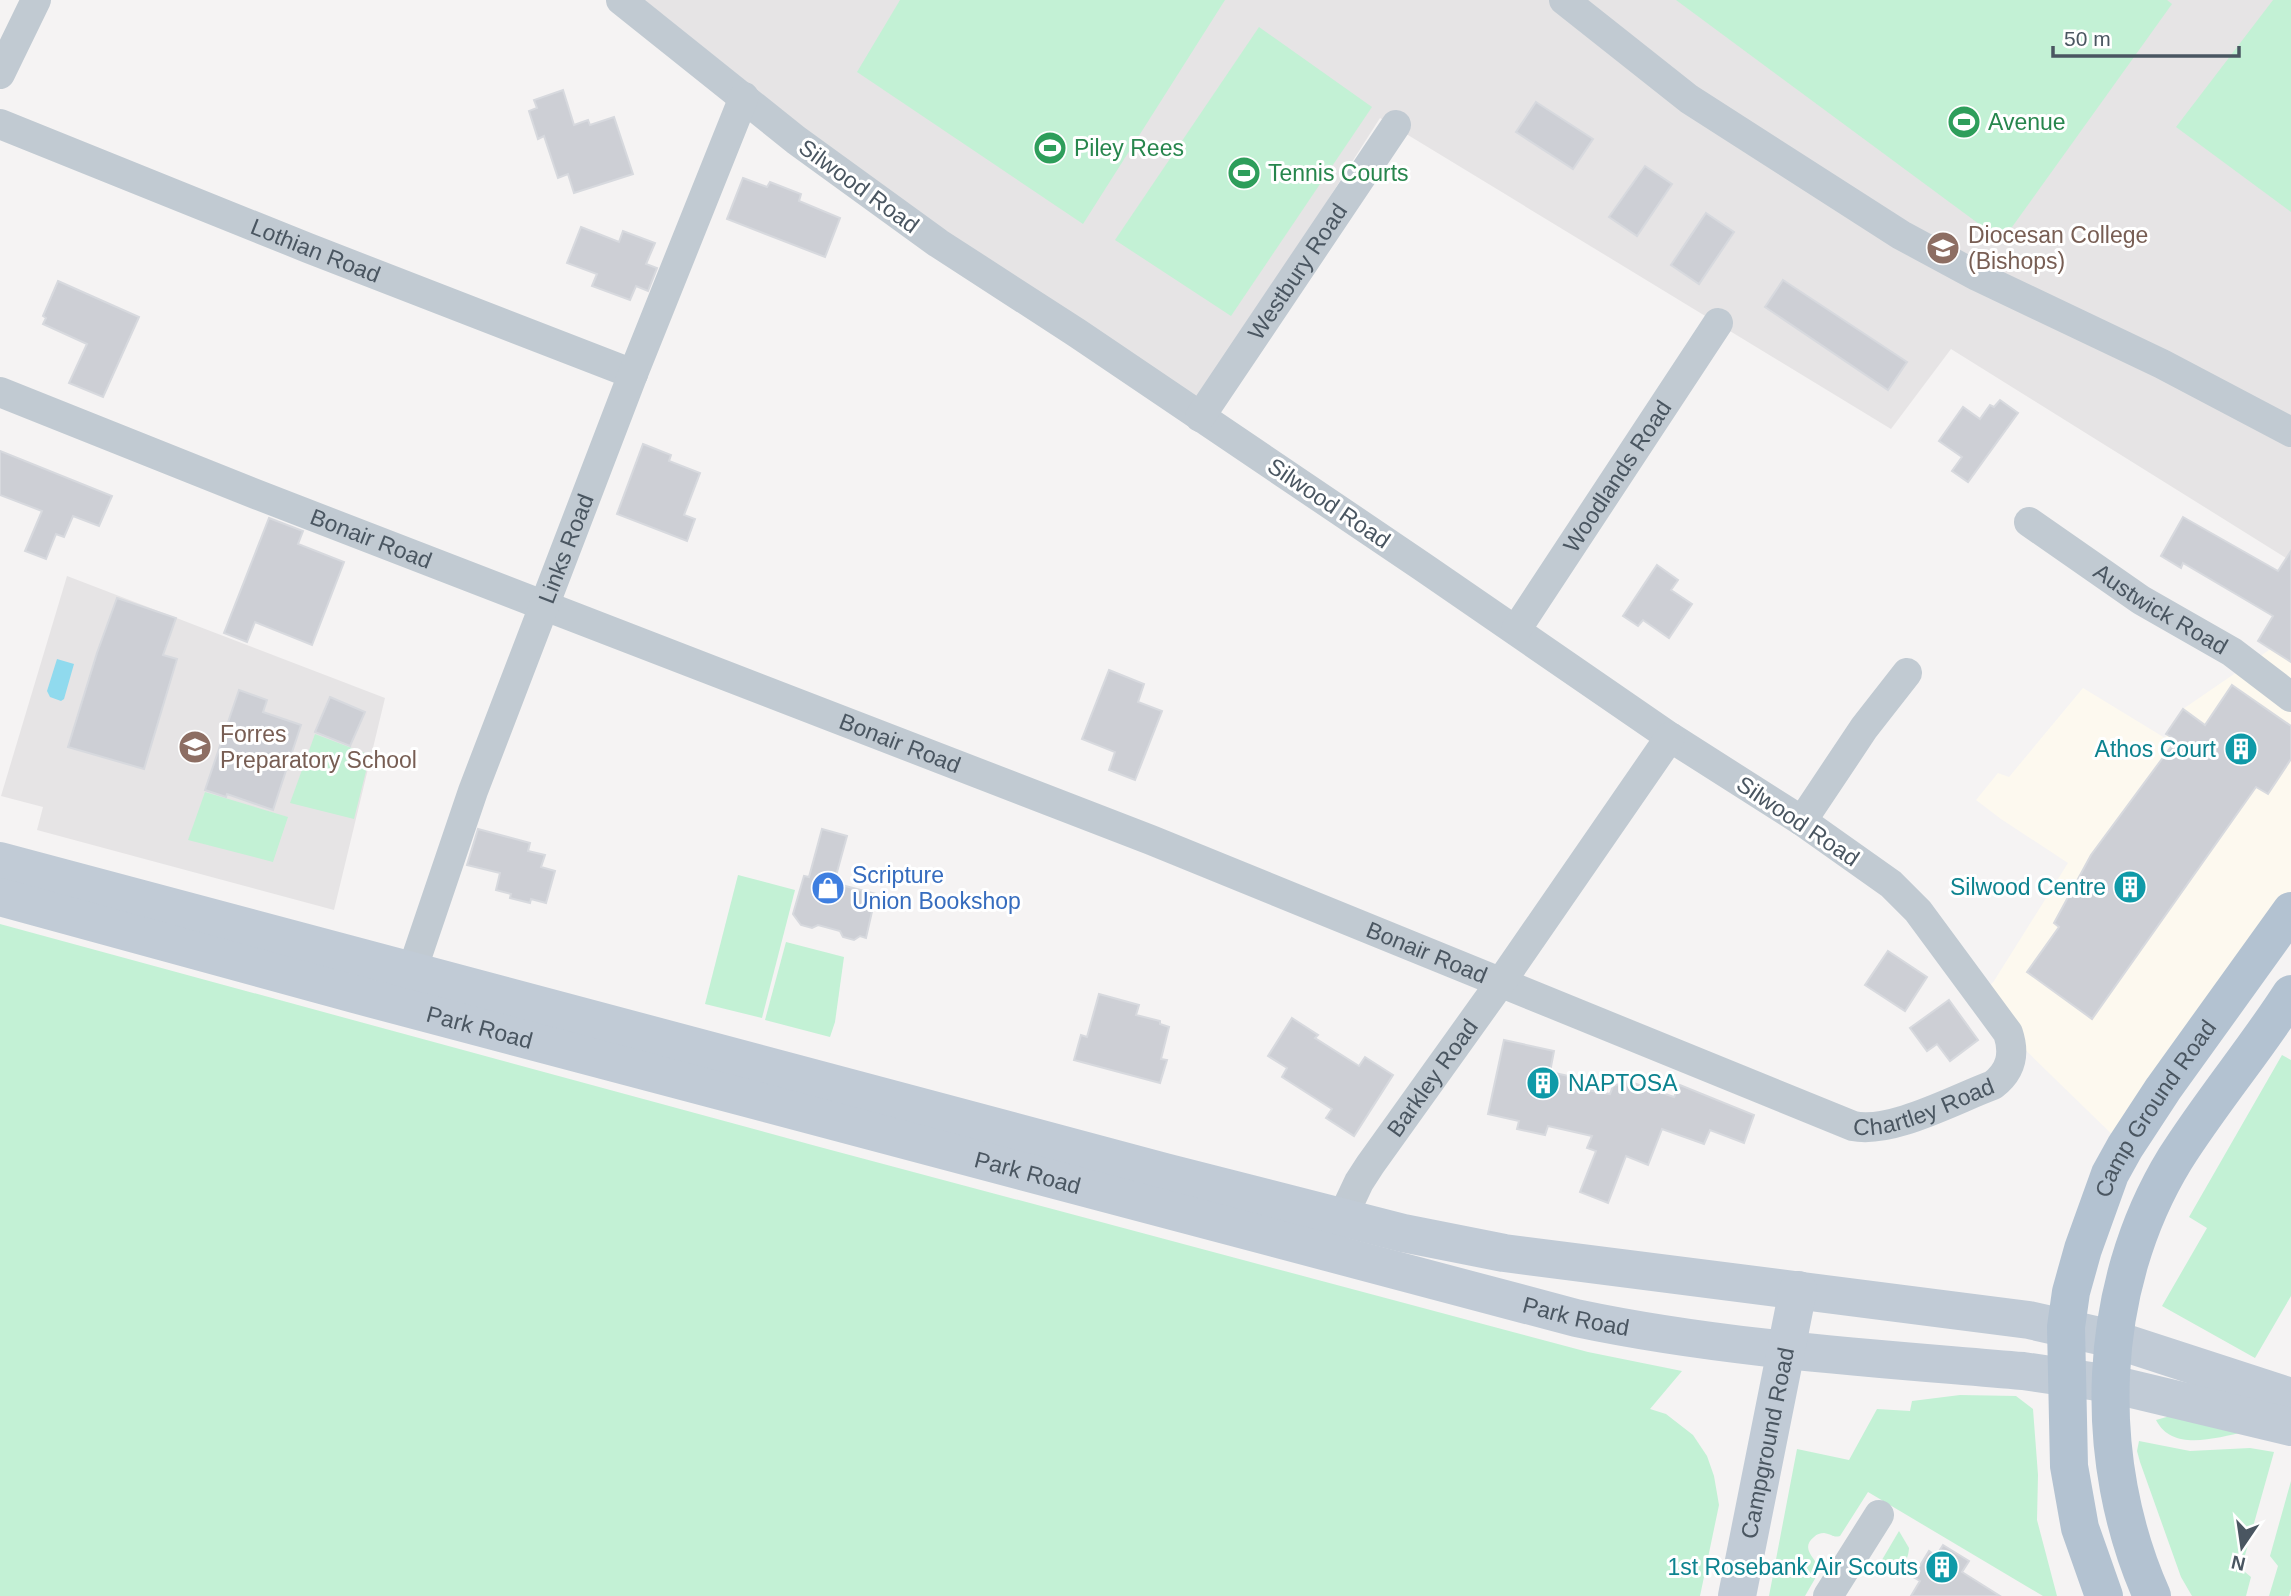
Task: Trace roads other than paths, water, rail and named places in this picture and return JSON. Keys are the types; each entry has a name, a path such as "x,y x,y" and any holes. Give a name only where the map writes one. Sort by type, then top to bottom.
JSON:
{"main road":[{"name":"Park Road","path":"0,862 408,989 1326,1252 1576,1318 1640,1331 1785,1350 2067,1377 2111,1384 2291,1426"},
{"name":"Park Road","path":"0,897 408,989 1415,1236 1504,1253 2029,1320 2113,1339 2291,1397"},
{"name":"Camp Ground Road","path":"2104,1596 2090,1561 2073,1496 2067,1425 2066,1327 2071,1292 2083,1249 2110,1174 2163,1089 2291,911"},
{"name":"Camp Ground Road","path":"2152,1596 2142,1572 2119,1492 2114,1461 2111,1384 2118,1304 2129,1264 2157,1192 2193,1133 2291,994"},
{"name":"Campground Road","path":"1737,1596 1797,1290"}],"street":[{"path":"0,74 36,0"},
{"name":"Silwood Road","path":"621,0 796,140 938,243 1199,416 1670,737 1802,821 1891,884 1907,899 2008,1033"},
{"path":"1564,0 1689,99 1902,235 1977,276 2162,364 2291,432"},
{"name":"Links Road","path":"408,989 473,791 633,374 744,97"},
{"name":"Lothian Road","path":"0,124 308,248 633,374"},
{"name":"Westbury Road","path":"1199,416 1396,125"},
{"name":"Woodlands Road","path":"1516,630 1718,323"},
{"name":"Bonair Road","path":"0,391 271,500 1151,840 1797,1104"},
{"name":"Austwick Road","path":"2029,522 2141,600 2232,652 2291,697"},
{"path":"1802,821 1864,728 1907,673"},
{"name":"Barkley Road","path":"1326,1252 1370,1166 1670,737"},
{"name":"Chartley Road","path":"1797,1104 1853,1126 1864,1128 1893,1124 1998,1081 2011,1060 2008,1033"},
{"path":"1828,1596 1879,1515"}],"water":[{"path":"57,659 74,664 64,699 61,701 50,697 47,691"}],"place":[{"name":"Avenue","path":"1964,122"},
{"name":"Piley Rees","path":"1050,148"},
{"name":"Tennis Courts","path":"1244,173"},
{"name":"Diocesan College (Bishops)","path":"1943,248"},
{"name":"Forres Preparatory School","path":"195,747"},
{"name":"Athos Court","path":"2241,749"},
{"name":"Silwood Centre","path":"2130,887"},
{"name":"Scripture Union Bookshop","path":"828,888"},
{"name":"NAPTOSA","path":"1543,1083"},
{"name":"1st Rosebank Air Scouts","path":"1942,1567"}]}
